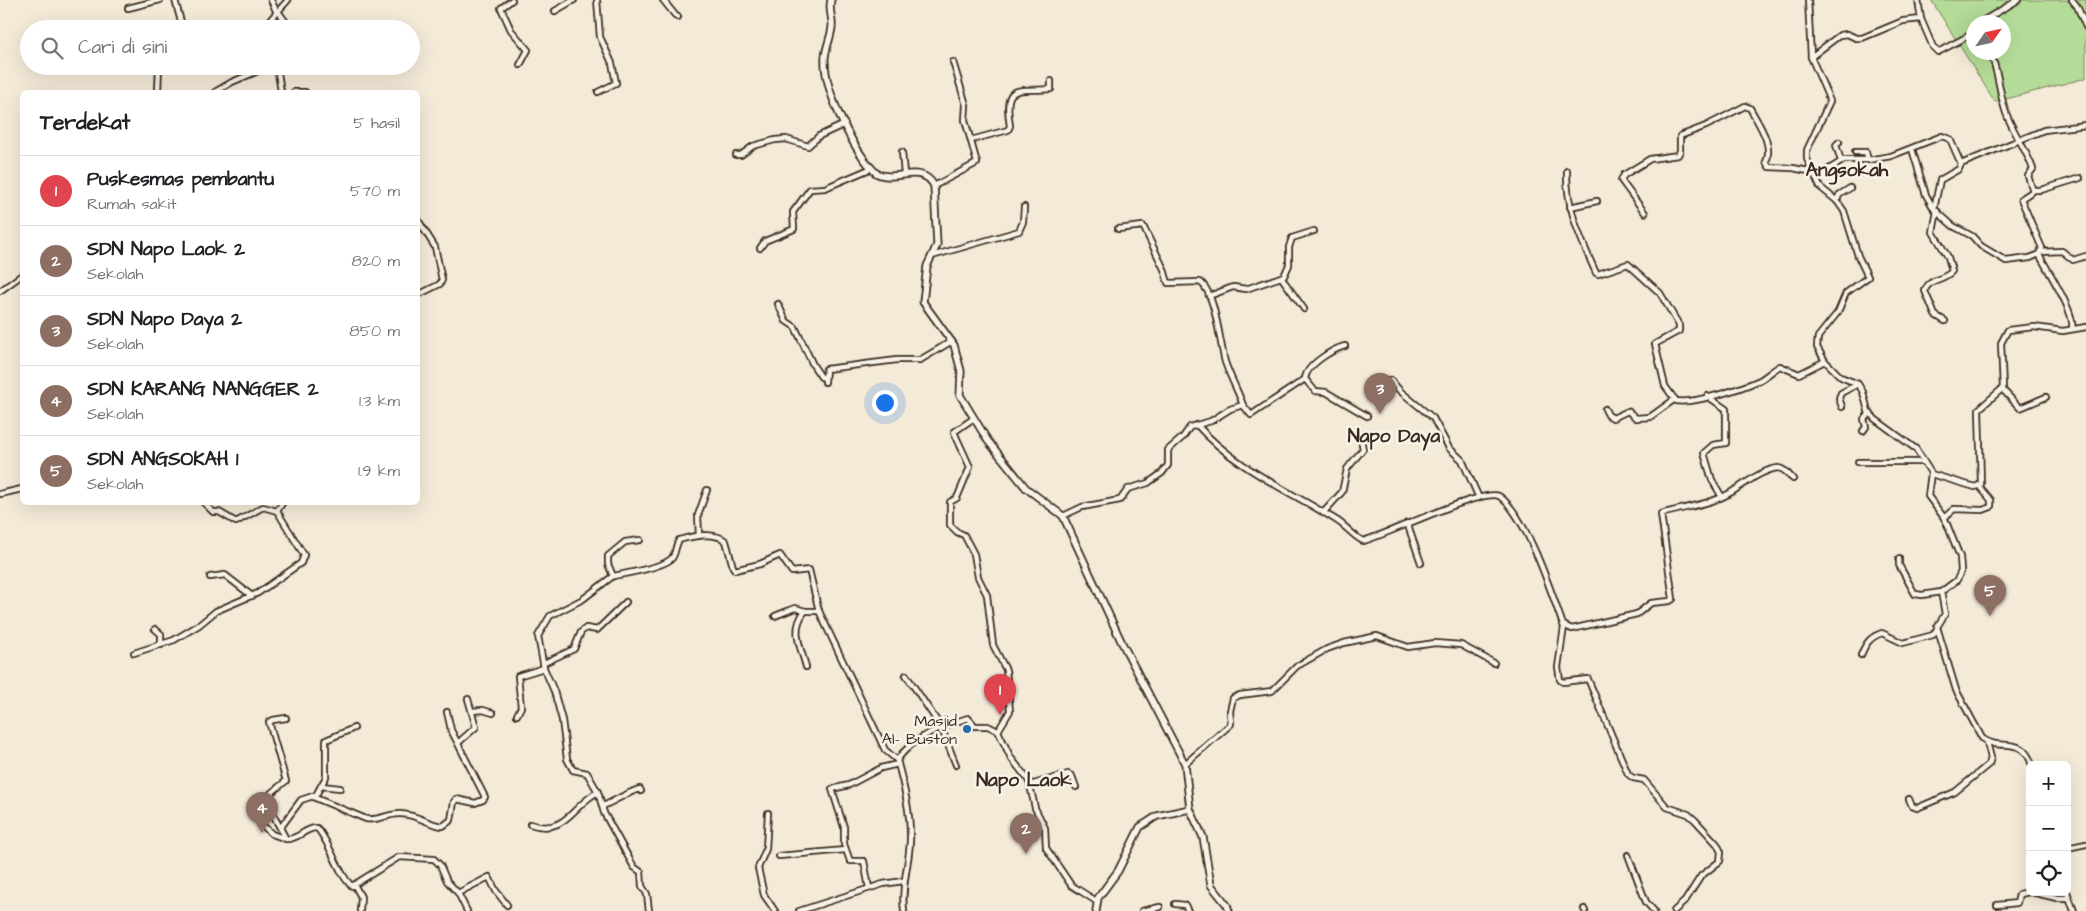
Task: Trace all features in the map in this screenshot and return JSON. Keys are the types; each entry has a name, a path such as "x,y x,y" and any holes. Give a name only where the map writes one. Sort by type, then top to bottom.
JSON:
{"street":[{"path":"128,8 160,0"},
{"path":"175,0 181,20"},
{"path":"271,0 284,20"},
{"path":"270,20 288,0"},
{"path":"512,0 501,8 511,30 528,50 520,64"},
{"path":"555,11 574,0"},
{"path":"597,0 600,36 612,63 616,84 598,92"},
{"path":"663,0 674,15 678,17"},
{"path":"831,0 832,26 826,51 825,68 838,113 872,168 883,176 924,175 934,186 938,238 926,272 923,302 952,340 960,371 960,395 988,440 1026,488 1063,516 1122,643 1185,764 1190,809 1203,837 1211,886 1228,910"},
{"path":"1808,0 1811,57 1830,101 1808,150 1807,159 1824,191 1837,201 1846,216 1850,232 1868,277 1846,293 1838,312 1818,337 1817,347 1825,361 1841,377 1858,384 1870,413 1913,445 1931,474 1980,487 1991,500 1991,507 1983,510 1954,509 1944,518"},
{"path":"1918,0 1921,19 1936,52 1966,36"},
{"path":"1993,15 2018,0"},
{"path":"2072,0 2077,6 2086,26"},
{"path":"1811,57 1840,35 1847,34 1856,38 1862,38 1903,21 1921,19"},
{"path":"1993,60 2007,114 2033,169 2028,176 2033,190"},
{"path":"934,186 959,171 976,164 965,120 966,105 953,62"},
{"path":"158,90 159,75"},
{"path":"218,90 249,75"},
{"path":"278,75 281,90"},
{"path":"971,140 1008,130 1010,126 1008,100 1011,94 1017,91 1051,89 1051,81"},
{"path":"1645,213 1622,183 1621,180 1624,175 1650,159 1678,155 1680,151 1680,136 1706,126 1745,106 1750,108 1760,127 1769,152 1766,162 1768,167 1793,168 1814,175 1841,161 1868,160 1891,156 1946,136 1962,164"},
{"path":"736,155 741,156 753,146 775,140 786,139 808,146 819,136 845,124"},
{"path":"1945,321 1934,314 1925,291 1931,282 1946,276 1952,271 1948,257 1934,234 1935,210 1940,180 1959,169 1962,164 2020,139 2050,128 2077,128 2086,125"},
{"path":"1839,142 1836,146 1841,161"},
{"path":"1912,149 1926,195 1935,210 1953,226 1972,236 1981,246 2006,261 2030,258 2040,253 2062,251 2067,253 2073,260 2086,256"},
{"path":"902,152 904,174"},
{"path":"1856,152 1866,152 1868,160"},
{"path":"1807,159 1812,165"},
{"path":"760,248 764,241 794,230 793,212 810,189 825,188 872,168"},
{"path":"1567,171 1566,191 1576,230 1596,272 1598,274 1628,264 1660,293 1679,325 1679,331 1676,334 1655,344 1665,386 1675,399"},
{"path":"2072,330 2072,321 2040,253 2042,248 2020,199 2033,190 2041,190 2080,178"},
{"path":"1837,201 1839,195 1850,188"},
{"path":"1570,208 1597,201"},
{"path":"932,256 1019,231 1023,222 1024,207"},
{"path":"420,223 435,246 442,282 420,294"},
{"path":"1118,229 1143,226 1164,269 1168,283 1200,282 1210,296 1225,362 1243,405 1251,415 1305,379 1308,370 1328,354 1345,346"},
{"path":"1210,296 1233,287 1246,289 1281,277 1289,265 1289,247 1292,238 1314,231"},
{"path":"0,291 20,276"},
{"path":"1281,277 1304,309"},
{"path":"778,304 786,321 795,327 812,365 825,380 826,369 897,360 920,360 952,340"},
{"path":"1980,487 1982,479 1979,409 2002,389 2004,384 2001,343 2008,330 2034,327 2058,331 2086,327"},
{"path":"1605,409 1612,418 1628,411 1636,418 1647,418 1675,399 1688,401 1707,396 1761,379 1780,366 1799,374 1825,361"},
{"path":"1305,379 1315,391 1326,392 1367,416"},
{"path":"1377,391 1391,380 1400,391 1428,411 1437,423 1449,448 1462,460 1480,498"},
{"path":"1842,407 1839,398 1841,393 1858,384"},
{"path":"2002,389 2020,408 2046,397"},
{"path":"1707,396 1726,409 1726,443 1713,445 1704,453 1712,480 1722,497"},
{"path":"1063,516 1082,507 1120,500 1128,489 1157,478 1168,465 1168,450 1183,437 1190,427 1243,405"},
{"path":"1862,431 1866,427 1864,419 1870,413"},
{"path":"974,418 954,431 970,467 957,498 950,502 950,525 956,532 964,535 974,554 978,577 988,598 992,645 1006,670 1010,711 998,730"},
{"path":"1197,425 1227,454 1347,527 1363,541 1407,523 1496,494 1509,505 1531,543 1564,626 1558,667 1560,680 1588,679 1628,774 1632,778 1644,780 1668,808 1690,815 1705,830 1721,852 1720,861 1701,876 1685,901 1674,911"},
{"path":"1323,512 1342,492 1347,469 1363,449 1360,434"},
{"path":"1858,462 1922,462"},
{"path":"1564,626 1574,629 1637,614 1651,603 1672,600 1661,514 1681,511 1722,497 1759,475 1780,468 1793,479"},
{"path":"1899,559 1915,594 1922,595 1941,592 1955,583 1961,572 1959,549 1944,518 1928,496 1931,474"},
{"path":"0,494 20,489"},
{"path":"699,536 698,515 707,490"},
{"path":"134,653 161,645 199,625 216,611 252,596 301,563 304,557 277,512 263,507 236,522 219,512 213,512 207,505"},
{"path":"277,512 281,505"},
{"path":"1407,523 1421,563"},
{"path":"649,911 647,894 642,886 641,872 633,864 604,814 598,792 587,773 572,769 567,758 562,720 544,665 538,636 550,616 583,599 613,576 625,575 631,571 662,565 673,557 678,541 699,536 715,535 726,541 732,567 736,570 760,564 780,556 792,572 809,570 819,611 885,750 898,762 906,800 910,841 903,881 904,911"},
{"path":"613,576 608,564 608,556 625,542 640,540"},
{"path":"210,576 225,575 252,596"},
{"path":"1861,655 1867,642 1882,633 1895,641 1907,642 1933,635 1945,614 1941,592"},
{"path":"517,715 521,707 518,676 574,649 582,630 586,628 597,630 626,602"},
{"path":"775,616 795,608 805,611 819,611"},
{"path":"805,611 798,623 796,632 806,667"},
{"path":"1909,799 1912,806 1917,808 1959,789 1989,764 1991,758 1988,742 1976,730 1956,690 1937,628"},
{"path":"155,629 161,634 161,645"},
{"path":"1185,764 1231,724 1230,711 1233,698 1240,694 1272,691 1299,665 1340,644 1377,636 1408,647 1435,643 1461,645 1494,663"},
{"path":"906,675 941,727 956,766"},
{"path":"458,742 476,729 468,699"},
{"path":"472,711 483,710 493,713"},
{"path":"281,827 301,800 313,797 366,819 373,820 398,814 409,815 443,826 451,820 456,799 475,803 483,800 484,797 449,726 447,712"},
{"path":"286,718 269,722 286,781 268,797 270,809 286,839"},
{"path":"869,888 864,861 850,861 846,850 844,827 832,790 849,785 881,768 898,762 905,750 941,727 969,718 975,726 988,726 998,730 1008,753 1030,785 1035,808 1045,828 1046,848 1071,885 1096,901"},
{"path":"313,797 326,777 324,750 326,740 354,728"},
{"path":"1988,742 2020,747 2028,754 2031,761"},
{"path":"1030,785 1068,774 1072,776 1076,787"},
{"path":"321,786 340,788"},
{"path":"603,806 635,790 640,789 641,792"},
{"path":"530,824 542,828 558,824 574,812 588,796 598,792"},
{"path":"270,809 260,818 260,823 272,834 286,839 293,839 312,828 317,828 329,844 349,885 355,886 399,857 431,858 440,865 447,881 458,893 467,911"},
{"path":"1096,911 1096,901 1118,871 1140,827 1157,816 1190,809"},
{"path":"768,813 766,849 758,868 766,900 775,911"},
{"path":"2071,847 2086,844"},
{"path":"779,856 846,850"},
{"path":"1628,854 1646,902 1654,911"},
{"path":"458,893 489,877 496,891 507,905"},
{"path":"799,911 869,888 903,881"},
{"path":"355,886 361,897 360,911"},
{"path":"1996,905 2017,904 2019,894 2026,893"},
{"path":"2048,896 2069,898 2074,911"},
{"path":"1174,904 1185,905 1188,911"},
{"path":"1142,911 1160,907"}],"green space":[{"path":"1931,0 2086,0 2086,78 1995,102 1969,60 2011,60 2011,15 1966,15 1966,56"}],"place":[{"name":"SDN Napo Daya 2","path":"1380,414"},
{"name":"SDN ANGSOKAH 1","path":"1990,616"},
{"name":"Puskesmas pembantu","path":"1000,715"},
{"name":"Masjid Al- Buston","path":"967,729"},
{"name":"SDN KARANG NANGGER 2","path":"262,833"},
{"name":"SDN Napo Laok 2","path":"1026,854"}],"district":[{"name":"Angsokah","path":"1847,169"},
{"name":"Napo Daya","path":"1394,435"},
{"name":"Napo Laok","path":"1024,779"}]}
